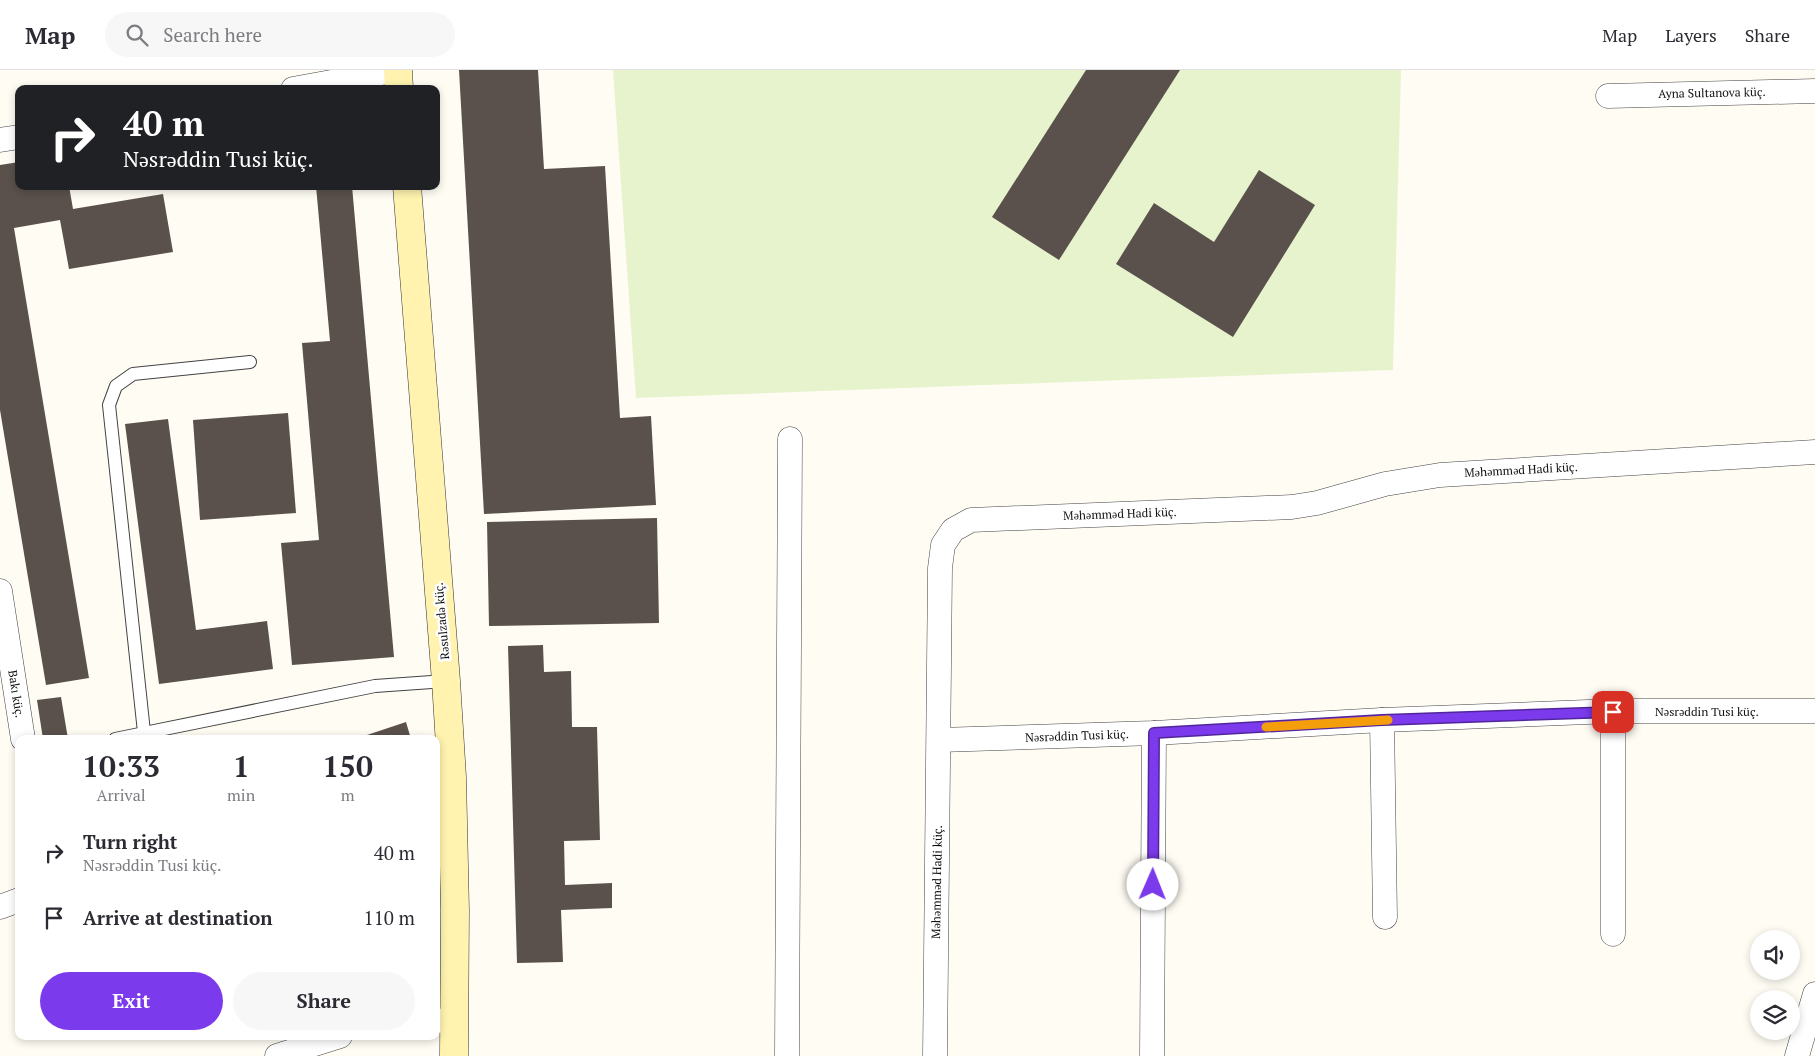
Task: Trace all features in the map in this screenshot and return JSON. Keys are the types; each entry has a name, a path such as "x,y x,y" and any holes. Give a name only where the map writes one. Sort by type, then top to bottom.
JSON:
{"street":[{"path":"315,85 398,70 399,85"},
{"name":"Ayna Sultanova küç.","path":"1608,96 1815,91"},
{"path":"0,140 15,138"},
{"name":"Rəsulzadə küç.","path":"407,190 446,681 444,777 455,911 446,1020 454,1056"},
{"path":"788,1056 790,439"},
{"name":"Məhəmməd Hadi küç.","path":"935,1056 940,740 940,568 943,546 952,530 971,520 1292,507 1317,503 1385,484 1440,475 1815,452"},
{"name":"Bakı küç.","path":"0,591 21,735"},
{"path":"1613,712 1613,934"},
{"name":"Nəsrəddin Tusi küç.","path":"940,740 1154,733 1382,720 1613,712 1815,712"},
{"path":"1382,720 1385,917"},
{"path":"1152,1056 1154,733"},
{"path":"0,907 15,901"},
{"path":"1797,1056 1815,994"},
{"path":"277,1056 327,1040"}],"lane":[{"path":"144,732 109,406 116,386 133,374 250,362"},
{"path":"132,735 376,686 446,681"}],"green space":[{"path":"613,70 1401,70 1393,370 636,398"}],"building":[{"path":"459,70 538,70 544,169 605,166 620,418 651,416 656,505 484,514"},
{"path":"1086,70 1180,70 1059,260 992,217"},
{"path":"15,163 15,190 70,190 73,209 163,194 173,252 69,269 60,220 14,228 89,678 46,685 0,410 0,165"},
{"path":"1259,170 1315,205 1233,337 1116,264 1154,203 1214,242"},
{"path":"316,190 352,190 394,657 292,665 281,543 319,540 302,343 330,341"},
{"path":"288,413 296,513 200,520 193,420"},
{"path":"168,419 196,630 267,621 273,669 159,684 125,424"},
{"path":"657,518 659,623 489,626 487,522"},
{"path":"543,645 544,672 571,671 572,727 597,727 600,840 564,841 565,885 612,883 612,908 561,910 563,962 517,963 508,646"},
{"path":"61,697 67,735 42,735 37,700"},
{"path":"406,722 410,735 367,735"}],"slow traffic":[{"path":"1266,727 1388,720"}],"route":[{"path":"1153,885 1154,733 1382,720 1613,712"}]}
